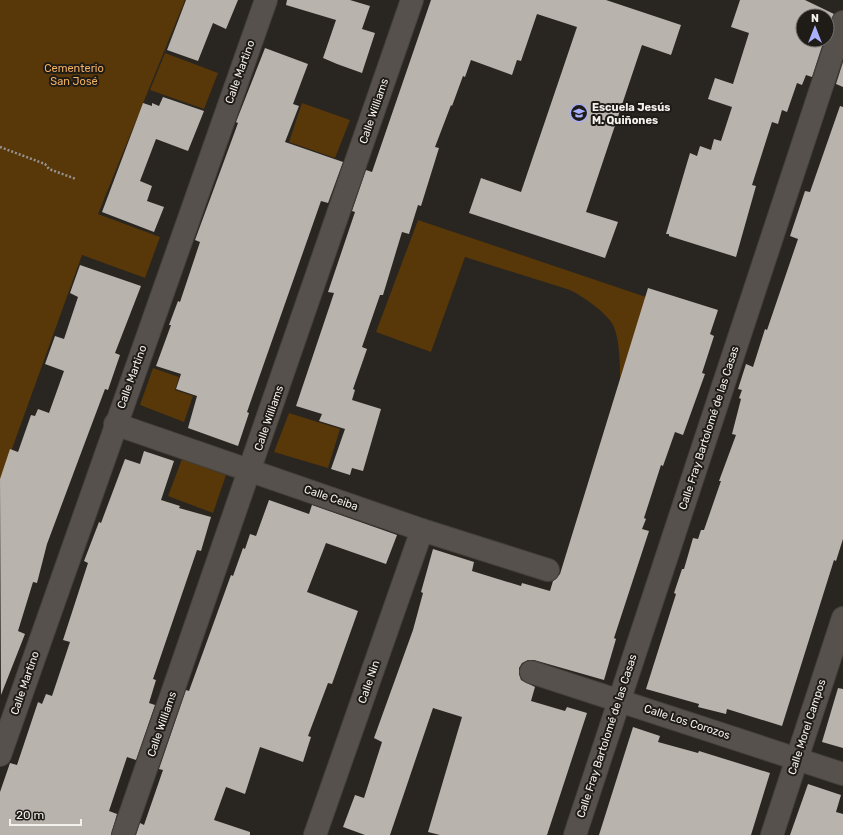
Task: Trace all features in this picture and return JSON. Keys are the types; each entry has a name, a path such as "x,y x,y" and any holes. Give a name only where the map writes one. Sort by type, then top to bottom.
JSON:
{"street":[{"name":"Calle Martino","path":"0,755 115,424 266,0"},
{"name":"Calle Williams","path":"123,835 251,470 412,0"},
{"name":"Calle Fray Bartolomé de las Casas","path":"575,835 843,22"},
{"name":"Calle Ceiba","path":"115,424 422,530 548,570"},
{"name":"Calle Nin","path":"315,835 422,530"},
{"name":"Calle Morel Campos","path":"772,835 843,618"},
{"name":"Calle Los Corozos","path":"531,672 843,774"}],"path":[{"path":"0,147 45,164 49,169 76,179"}],"green space":[{"name":"Cementerio San José","path":"0,0 185,0 98,214 160,237 145,278 82,255 0,482"},
{"path":"165,53 218,73 204,109 150,90"},
{"path":"302,103 350,120 335,158 289,142"},
{"path":"418,220 646,297 620,381 619,353 613,325 605,315 593,305 570,290 465,257 431,352 376,332"},
{"path":"153,368 179,377 175,390 193,396 184,422 140,405"},
{"path":"289,413 340,429 328,468 274,452"},
{"path":"182,459 226,475 213,513 168,496"}],"building":[{"path":"186,0 238,0 226,29 213,23 198,61 167,50"},
{"path":"287,0 350,0 370,6 362,29 375,33 362,73 323,58 336,20 286,5"},
{"path":"431,0 606,0 681,25 671,55 642,45 586,212 618,222 605,258 469,213 481,178 521,192 577,27 537,14 521,61 517,60 512,75 471,60 465,77 463,76 452,106 451,105 435,147 439,148 421,206 418,205 409,234 402,232 383,295 380,295 362,347 367,349 353,389 355,390 352,400 381,409 363,471 352,468 350,475 331,469 345,429 319,421 322,414 296,406 334,293 328,292 355,212 352,211 366,170 372,172"},
{"path":"740,0 805,0 822,8 795,8 795,48 821,48 812,77 806,75 802,85 797,83 787,112 782,110 778,124 772,122 752,185 756,186 736,257 666,234 690,153 697,156 700,146 711,150 714,139 721,141 732,107 708,99 715,78 733,84 749,33 731,27"},
{"path":"265,48 308,64 293,104 299,106 285,142 343,162 328,203 321,201 247,412 249,413 238,446 188,428 197,396 176,389 181,374 156,366 171,325 169,325 178,301 180,302 200,242 195,240 238,123 236,122"},
{"path":"843,62 843,87 836,84"},
{"path":"163,97 204,111 188,151 156,139 140,181 152,186 147,201 164,207 154,232 102,212 143,103 152,106 152,103 159,106"},
{"path":"840,106 843,107 843,539 836,561 834,560 782,726 727,709 726,714 698,707 699,704 646,689 676,594 674,593 682,569 684,569 693,538 698,539 701,530 704,530 721,481 719,481 736,435 732,434 742,390 738,389 746,364 753,367 765,329 767,330 798,239 790,236 805,191 810,192"},
{"path":"80,265 141,286 115,353 120,355 108,390 105,389 47,544 37,583 33,582 18,631 25,634 1,695 0,479 10,449 18,452 31,415 35,416 38,409 49,413 64,371 45,364 55,336 64,339 78,297 70,293"},
{"path":"648,288 718,310 710,334 714,336 702,373 705,374 683,435 675,432 663,466 661,465 644,518 646,519 642,529 649,531 614,638 616,639 604,680 534,660 528,660 522,663 519,668 521,680 535,687 531,701 565,711 567,707 587,713 547,835 440,835 428,832 462,717 433,708 390,835 365,835 343,827 355,795 364,798 382,742 374,738 413,630 423,593 421,592 433,549 474,562 472,571 521,586 522,583 550,591 553,581 560,574"},
{"path":"144,451 174,461 161,500 180,506 179,508 211,517 201,551 197,550 153,679 156,680 149,703 155,705 136,760 127,757 109,811 117,814 111,835 0,835 0,792 10,763 17,765 38,702 42,704 46,694 52,696 70,642 63,640 88,563 84,561 99,522 101,523 125,459 140,464"},
{"path":"269,500 309,514 312,505 397,535 386,564 326,543 307,592 358,611 332,684 328,683 308,736 311,737 303,762 260,747 245,794 226,787 214,820 250,832 250,835 136,835 140,823 144,825 163,770 159,769 186,690 189,691 231,575 233,576 243,548 245,549 250,534 256,536"},
{"path":"838,688 843,689 843,748 822,742"},
{"path":"633,727 660,736 658,742 698,753 699,751 770,773 751,835 599,835"},
{"path":"808,784 841,795 836,812 843,814 843,835 790,835"}],"place":[{"name":"Escuela Jesús M. Quiñones","path":"579,113"}]}
